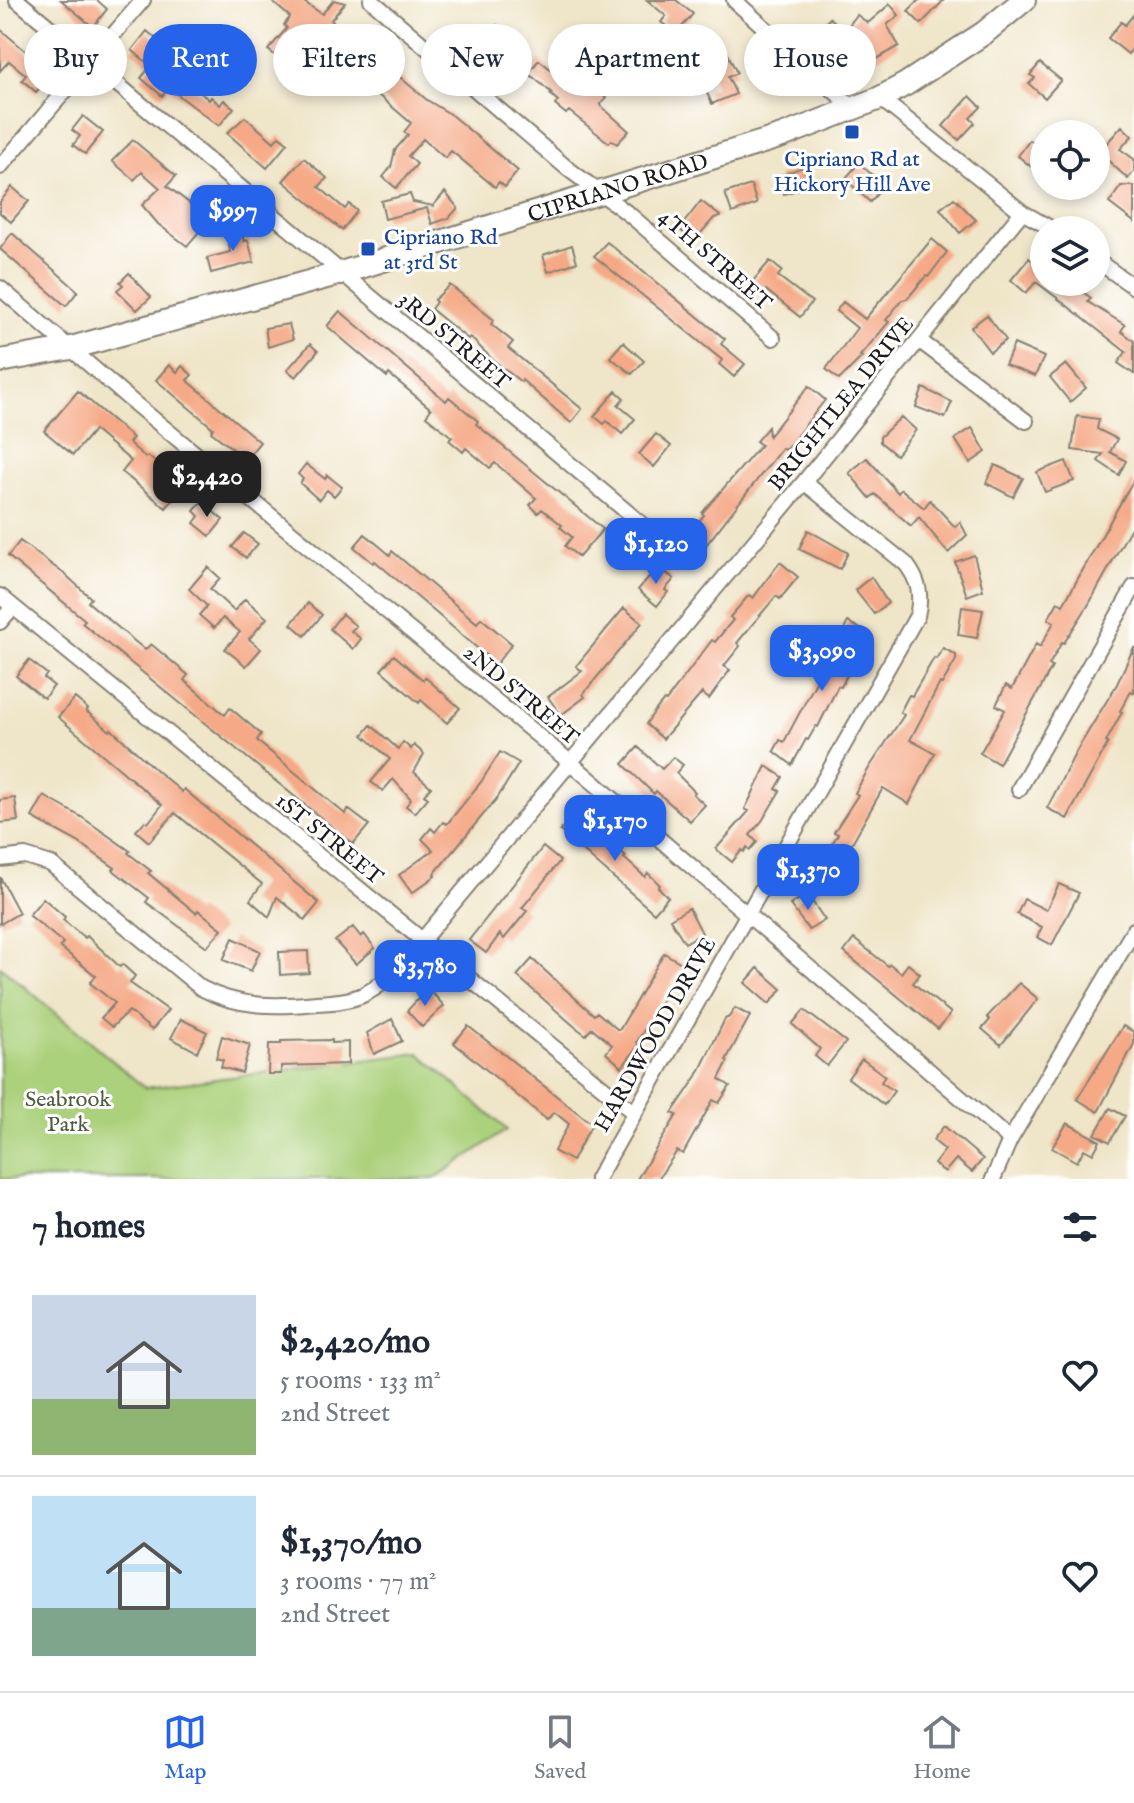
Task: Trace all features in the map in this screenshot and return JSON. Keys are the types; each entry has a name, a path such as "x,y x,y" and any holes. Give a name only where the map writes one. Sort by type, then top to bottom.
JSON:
{"street":[{"name":"3RD STREET","path":"17,0 46,24"},
{"path":"123,24 143,0"},
{"name":"4TH STREET","path":"371,0 567,168 630,215 773,338"},
{"path":"734,0 853,108"},
{"name":"CIPRIANO ROAD","path":"0,361 71,348 341,273 782,136 880,98 949,57 1024,0"},
{"name":"3RD STREET","path":"127,92 645,527"},
{"path":"0,167 61,96"},
{"path":"880,98 1030,216"},
{"name":"BRIGHTLEA DRIVE","path":"0,859 25,856 51,864 201,988 240,1003 274,1006 350,1000 378,987 421,941 571,763 920,341 1022,212"},
{"path":"1110,270 1134,287"},
{"name":"2ND STREET","path":"0,288 134,403 571,763 1010,1140"},
{"path":"920,341 1026,421"},
{"name":"HARDWOOD DRIVE","path":"597,1179 887,674 917,616 921,600 918,581 906,564 804,482"},
{"path":"1019,789 1134,587"},
{"name":"1ST STREET","path":"0,596 633,1112"},
{"path":"0,622 13,607"},
{"path":"993,1179 1010,1140 1134,930"}],"green space":[{"name":"Seabrook Park","path":"0,966 145,1088 419,1053 507,1130 434,1179 0,1179"}],"building":[{"path":"61,0 97,0 107,9 95,24 89,24"},
{"path":"270,0 301,0 322,14 334,0 345,3 331,20 335,24 285,24 290,17"},
{"path":"647,0 676,0 693,14 684,24 664,24 661,22 666,16"},
{"path":"919,0 944,0 921,24 908,11"},
{"path":"890,4 899,15 887,25 899,46 876,59 876,24 850,24 857,15 868,23"},
{"path":"1134,14 1134,47 1128,54 1108,38 1121,22 1125,25"},
{"path":"0,29 24,50 24,73 9,61 0,71"},
{"path":"143,36 143,59 132,50"},
{"path":"728,54 737,73 728,77"},
{"path":"539,60 548,67 548,90 532,76 532,68"},
{"path":"1040,63 1061,80 1045,98 1029,84 1035,78 1030,75"},
{"path":"728,77 736,94 712,104 708,96 728,96"},
{"path":"405,81 421,96 450,114 518,171 505,187 499,182 495,187 451,151 445,158 423,139 408,156 417,164 396,188 383,177 391,167 395,150 408,135 404,132 411,123 379,96 405,96"},
{"path":"180,96 204,96 209,100 211,97 220,105 224,100 234,108 219,126"},
{"path":"552,96 604,96 606,98 600,105 629,131 617,144 612,140 609,143 569,111 566,114 555,105 558,101"},
{"path":"970,96 981,107 970,118 975,123 959,140 943,126"},
{"path":"83,116 103,132 85,154 73,145 80,136 72,130"},
{"path":"245,117 274,142 279,136 288,143 267,168 227,133"},
{"path":"1122,126 1132,136 1120,149 1134,159 1134,171 1128,179 1110,162 1110,140"},
{"path":"133,140 176,176 167,186 210,219 187,246 158,224 142,205 160,188 142,172 134,180 112,161"},
{"path":"1030,140 1030,166 1018,156"},
{"path":"304,158 327,178 319,187 345,209 349,204 357,211 342,230 283,181"},
{"path":"859,163 884,186 870,202 845,179"},
{"path":"803,167 809,186 784,194 778,176"},
{"path":"751,185 757,204 732,213 725,193"},
{"path":"1121,186 1134,186 1134,222 1109,203"},
{"path":"12,187 29,201 11,222 0,213 0,202"},
{"path":"445,192 458,208 449,218 432,224 427,208 385,219 381,201 410,194 413,202 433,206"},
{"path":"954,198 976,220 960,233 940,209"},
{"path":"701,201 720,216 714,218 694,241 679,229"},
{"path":"240,228 244,241 248,240 254,262 211,273 207,258 230,252 227,231"},
{"path":"12,233 78,291 66,306 0,249"},
{"path":"932,239 947,252 928,277 907,299 902,300 862,357 839,380 826,369 857,328 836,311 843,302 865,319"},
{"path":"607,242 725,339 721,344 745,364 734,377 719,364 722,360 594,256"},
{"path":"572,245 577,262 548,272 543,255"},
{"path":"1029,258 1030,289 1026,293 1011,280"},
{"path":"770,261 782,271 778,276 812,302 800,317 766,290 764,293 751,283"},
{"path":"129,273 151,297 137,310 117,290"},
{"path":"450,285 494,320 491,324 513,342 508,348 582,409 571,423 522,380 492,359 470,337 468,339 431,309 436,302 434,300"},
{"path":"1088,296 1091,298 1088,302 1125,325 1121,331 1134,341 1134,374 1118,363 1126,352 1056,297"},
{"path":"340,311 446,401 449,397 478,421 476,424 603,529 579,557 565,546 572,537 560,527 562,525 542,509 538,513 530,505 536,498 495,463 490,468 466,448 463,452 449,440 452,437 426,416 431,409 389,374 387,377 327,326"},
{"path":"987,315 1006,340 990,352 971,327"},
{"path":"289,324 293,339 268,347 265,328"},
{"path":"623,342 644,361 632,374 610,357"},
{"path":"310,344 318,351 296,377 287,370"},
{"path":"1014,344 1044,357 1035,376 1005,365"},
{"path":"1066,364 1086,388 1070,402 1050,377"},
{"path":"169,365 177,372 182,366 192,375 187,380 260,442 246,459 211,432 213,428 156,380"},
{"path":"809,386 825,400 787,448 782,448 692,563 675,549 761,445 756,441 768,427 769,436"},
{"path":"923,388 952,402 945,418 916,407"},
{"path":"78,391 133,438 129,443 184,486 166,508 122,472 131,461 94,430 73,455 44,431"},
{"path":"616,391 624,398 618,405 635,419 622,434 607,421 604,424 594,416"},
{"path":"1077,416 1099,419 1097,429 1117,439 1110,452 1126,461 1119,475 1098,461 1103,454 1072,450"},
{"path":"901,417 916,430 896,455 880,442 880,437"},
{"path":"972,428 986,452 970,463 955,439"},
{"path":"656,434 671,446 654,467 639,454"},
{"path":"867,458 898,493 901,489 924,508 930,500 955,527 960,522 967,535 948,553 919,517 911,526 875,494 870,498 849,473"},
{"path":"1066,461 1074,481 1045,492 1037,472"},
{"path":"306,464 325,479 327,475 342,487 334,496 327,490 319,500 300,483 303,479 298,474"},
{"path":"995,465 1023,478 1013,497 986,483"},
{"path":"1134,479 1134,522 1089,604 1049,665 1052,667 999,764 980,753 1005,710 996,705 1006,685 1012,689 1036,644 1040,647 1054,622 1048,619 1058,602 1063,605"},
{"path":"202,502 223,520 210,536 194,523 199,516 194,511"},
{"path":"808,530 848,553 840,569 799,549"},
{"path":"244,533 258,544 246,558 232,547"},
{"path":"365,534 390,555 392,551 477,623 481,618 512,644 496,664 375,561 373,563 354,547"},
{"path":"20,541 67,576 91,598 88,602 145,650 151,644 188,675 184,680 225,715 230,708 261,734 257,740 261,744 345,814 348,809 369,825 353,844 82,623 85,620 8,556"},
{"path":"974,555 983,590 967,596 955,562"},
{"path":"780,562 798,577 780,599 776,596 737,643 740,646 724,666 730,670 709,699 702,693 663,739 646,724 712,640 715,642 733,620 730,617 749,595 753,598"},
{"path":"658,566 674,579 657,606 638,590"},
{"path":"208,567 220,578 210,589 234,611 245,599 267,618 249,639 261,649 246,666 225,649 240,632 223,618 214,628 199,615 207,606 189,589"},
{"path":"871,577 888,603 874,614 855,590"},
{"path":"308,603 322,615 305,636 291,624"},
{"path":"962,607 983,610 977,638 958,635"},
{"path":"624,608 642,623 583,694 585,697 561,715 548,697 582,671 576,666"},
{"path":"342,614 356,626 351,631 361,639 353,649 330,629"},
{"path":"848,622 868,633 844,671 848,673 841,687 838,686 818,727 806,739 792,765 774,751 780,740 784,742"},
{"path":"1134,647 1134,693 1131,691 1120,711 1108,743 1067,819 1047,808 1117,684"},
{"path":"943,648 956,655 956,660 940,683 910,740 935,753 909,804 883,788 830,882 814,873 814,868 838,834 834,832 858,795 855,793 904,715 900,712 909,695 912,696"},
{"path":"394,655 460,708 447,723 381,670"},
{"path":"29,660 47,674 44,678 54,686 44,698 16,676"},
{"path":"75,698 157,771 182,792 184,789 319,903 305,920 277,897 269,917 250,900 262,884 175,813 149,842 136,831 145,821 148,823 162,805 58,717"},
{"path":"371,725 398,749 403,742 411,749 414,745 424,754 414,772 431,787 424,795 428,798 415,813 406,806 411,799 393,779 383,791 371,782 390,759 363,735"},
{"path":"638,747 662,769 673,757 683,765 676,773 705,805 690,821 656,791 654,794 623,764"},
{"path":"500,752 519,763 498,797 435,876 412,893 399,875 433,850 422,839 431,828 435,832 443,822 447,824 481,782"},
{"path":"766,766 783,777 776,789 780,791 750,835 757,842 750,850 747,847 744,852 742,850 732,862 716,849 749,811 745,809"},
{"path":"44,796 83,818 130,851 128,853 151,871 148,873 196,913 198,910 222,929 207,947 146,902 149,898 113,870 115,868 78,842 32,817"},
{"path":"15,798 18,821 0,823 0,800"},
{"path":"574,814 626,856 624,858 645,877 648,873 660,885 658,887 668,897 654,913 560,831"},
{"path":"543,847 560,861 522,908 527,911 504,939 500,934 486,953 469,940"},
{"path":"0,877 19,913 0,924"},
{"path":"1059,884 1079,893 1052,945 1037,937 1042,927 1017,914 1024,899 1046,910"},
{"path":"807,894 825,920 809,930 790,905"},
{"path":"43,898 65,917 63,920 135,976 130,983 168,1010 152,1030 129,1011 112,1027 101,1018 115,1003 90,983 96,976 60,947 63,943 29,915"},
{"path":"689,908 702,933 685,943 670,919"},
{"path":"353,927 361,937 364,934 375,948 356,964 335,941"},
{"path":"233,938 260,951 251,971 223,960"},
{"path":"854,939 901,973 908,964 920,974 913,983 951,1013 938,1029 844,952"},
{"path":"308,951 309,973 280,975 279,952"},
{"path":"664,953 683,964 637,1042 639,1045 622,1067 606,1053 612,1045 592,1028 586,1035 517,976 532,959 594,1015 597,1012 620,1029"},
{"path":"758,968 782,989 769,1004 745,983"},
{"path":"1019,983 1038,999 1001,1045 982,1029 990,1020 987,1017"},
{"path":"428,988 444,1006 422,1027 407,1011"},
{"path":"735,1008 750,1016 719,1079 730,1086 719,1103 713,1100 683,1154 677,1151 658,1179 637,1179 677,1115 672,1113 697,1076 725,1019"},
{"path":"804,1010 846,1042 827,1066 815,1056 820,1049 792,1024"},
{"path":"181,1019 207,1032 197,1052 171,1038"},
{"path":"392,1019 402,1041 374,1054 367,1033"},
{"path":"468,1026 592,1124 572,1161 554,1151 569,1124 554,1112 547,1120 454,1043"},
{"path":"1123,1026 1134,1032 1134,1044 1098,1112 1077,1099"},
{"path":"222,1036 250,1045 242,1073 221,1067 223,1060 216,1058"},
{"path":"332,1040 332,1043 348,1042 348,1064 281,1066 281,1074 268,1074 269,1044"},
{"path":"862,1059 885,1076 881,1082 894,1091 884,1105 848,1078"},
{"path":"1110,1108 1125,1116 1110,1142 1095,1134"},
{"path":"1067,1123 1100,1141 1093,1154 1084,1149 1077,1162 1052,1148"},
{"path":"944,1126 983,1159 972,1172 956,1159 945,1172 934,1164 945,1150 933,1140"}],"place":[{"name":"Cipriano Rd at Hickory Hill Ave","path":"852,132"},
{"name":"Cipriano Rd at 3rd St","path":"368,249"}]}
